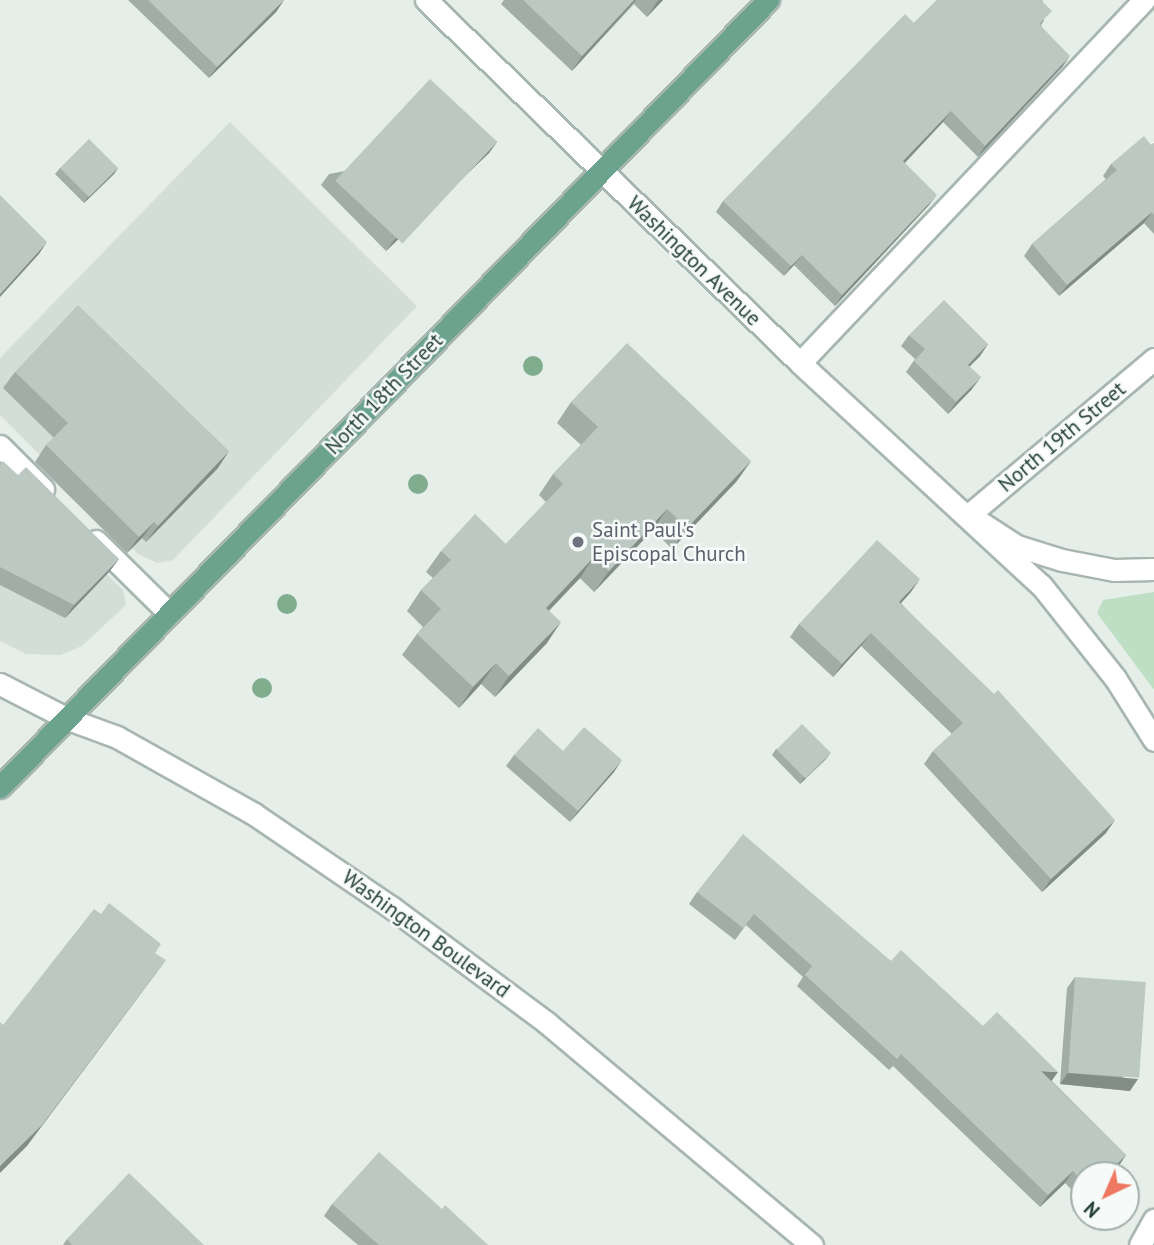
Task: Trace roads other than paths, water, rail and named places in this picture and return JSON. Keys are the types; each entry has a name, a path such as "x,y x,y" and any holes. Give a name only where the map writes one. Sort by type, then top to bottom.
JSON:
{"main road":[{"name":"North 18th Street","path":"0,787 768,0"}],"street":[{"name":"Washington Avenue","path":"426,0 800,363 969,515 1072,620 1154,740"},
{"path":"800,363 1144,0"},
{"name":"North 19th Street","path":"969,515 1154,359"},
{"path":"0,446 56,501"},
{"name":"Washington Avenue","path":"969,515 1017,546 1062,560 1114,570 1154,569"},
{"path":"84,529 169,613"},
{"name":"Washington Boulevard","path":"0,684 68,719 117,737 254,814 391,907 547,1023 812,1245"},
{"path":"1140,1245 1154,1220"}],"place":[{"name":"Saint Paul's Episcopal Church","path":"578,542"}]}
